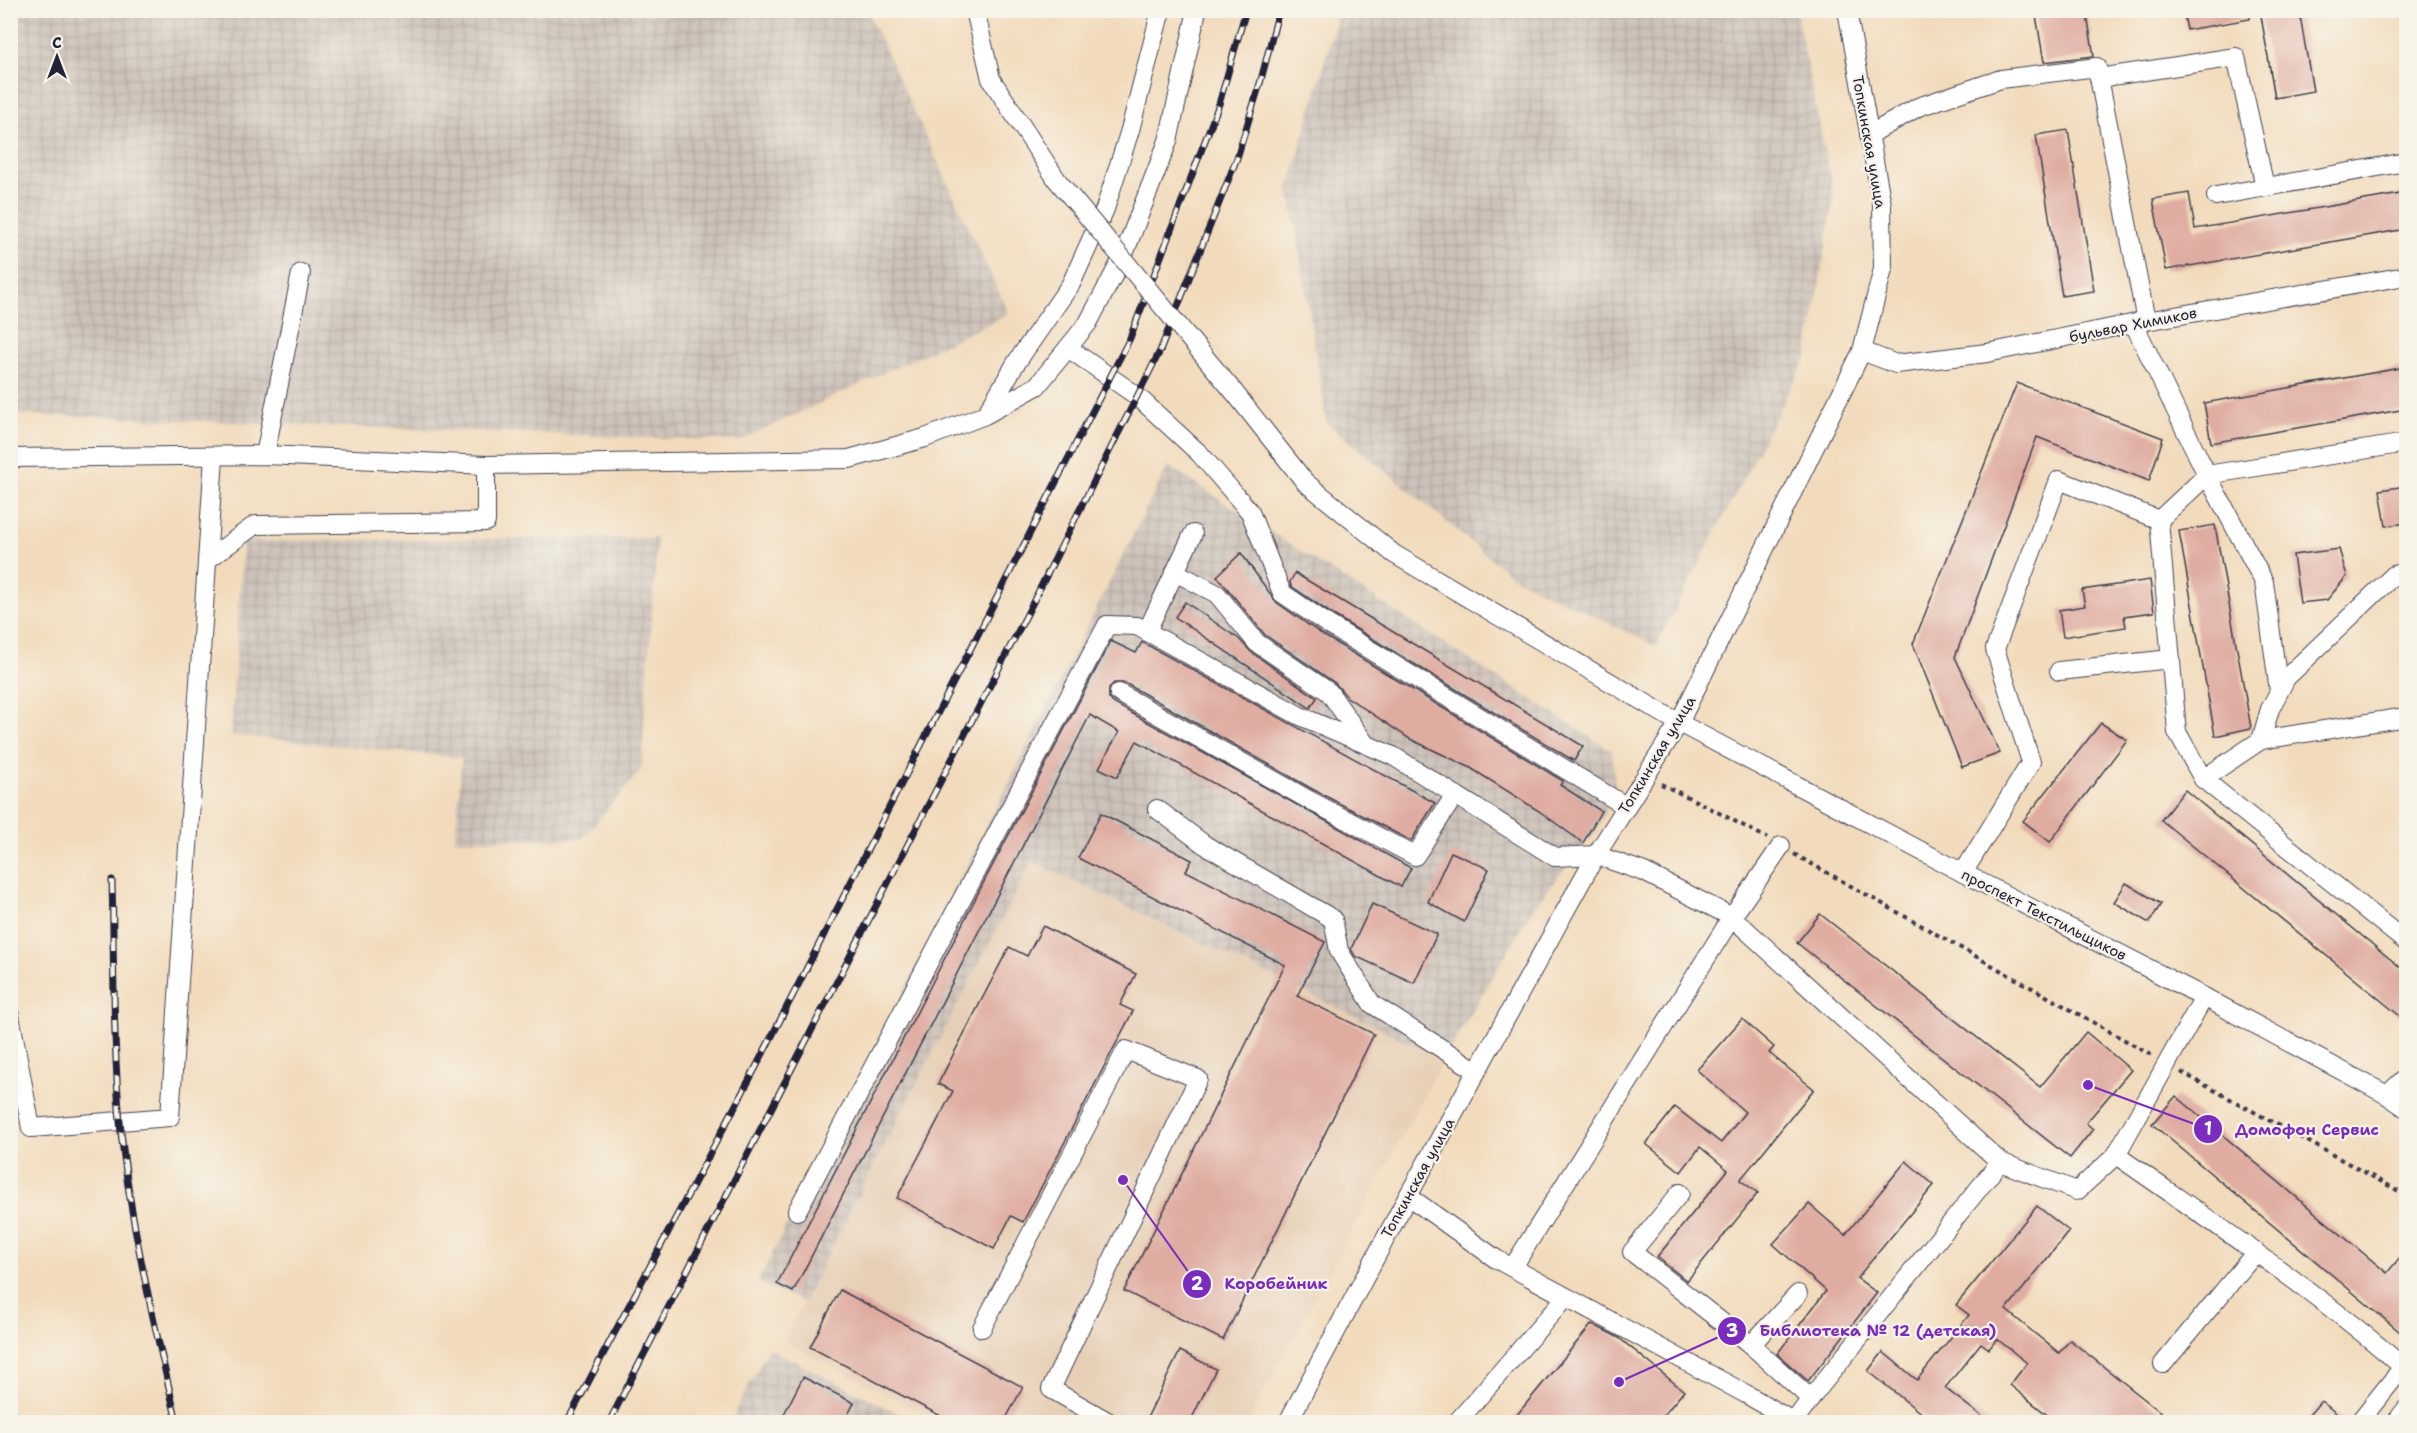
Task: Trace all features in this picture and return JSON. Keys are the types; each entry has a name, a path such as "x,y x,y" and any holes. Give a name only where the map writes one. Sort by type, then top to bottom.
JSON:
{"street":[{"name":"проспект Текстильщиков","path":"975,10 991,79 1057,180 1234,392 1305,482 1394,555 1679,723 2204,997 2387,1095 2406,1108"},
{"path":"985,415 1016,363 1071,284 1105,209 1130,130 1161,10"},
{"path":"10,458 265,455 486,465 849,459 926,438 985,415 1037,386 1088,323 1122,259 1168,141 1197,10"},
{"name":"Топкинская улица","path":"1288,1422 1408,1196 1596,855 1679,723 1862,351 1883,269 1882,205 1847,10"},
{"path":"2100,78 2236,57 2265,187"},
{"path":"1869,135 1918,106 2001,79 2097,67 2140,322 2207,475 2264,582 2279,691"},
{"path":"2216,196 2406,162"},
{"path":"265,455 301,273"},
{"name":"бульвар Химиков","path":"1862,351 1896,364 1988,353 2140,322 2406,276"},
{"path":"1068,348 1137,396 1200,454 1250,512 1282,593 1370,650 1627,807"},
{"path":"2159,520 2207,475 2406,443"},
{"path":"10,1016 32,1128 170,1117 214,457"},
{"path":"207,560 255,525 486,522 486,465"},
{"path":"1963,873 2031,762 1995,649 2059,480 2159,520"},
{"path":"2159,520 2177,732 2203,779 2406,942"},
{"path":"1147,632 1193,534"},
{"path":"1175,572 1217,594 1257,643 1329,692 1364,743"},
{"path":"2260,740 2270,709 2286,678 2394,575 2406,572"},
{"path":"797,1211 1107,625 1137,626 1298,715 1393,756 1555,857 1596,855 1644,872 1732,917 2000,1162 2077,1191 2116,1155 2165,1063 2204,997"},
{"path":"2059,671 2171,659"},
{"path":"1119,693 1309,800 1415,856 1455,795"},
{"path":"2203,779 2260,740 2406,717"},
{"path":"1157,809 1205,845 1333,919 1339,951 1372,1004 1476,1071"},
{"path":"1513,1268 1732,917 1781,846"},
{"path":"982,1328 1126,1050 1198,1079 1051,1389 1109,1422"},
{"path":"2387,1095 2406,1077"},
{"path":"2116,1155 2256,1252 2405,1367 2359,1422"},
{"path":"1408,1196 1496,1259 1794,1422 2000,1162"},
{"path":"1680,1193 1632,1251 1751,1345 1811,1399"},
{"path":"2163,1364 2256,1252"},
{"path":"1751,1345 1798,1294"},
{"path":"1457,1422 1566,1297"},
{"path":"2396,1422 2406,1409"}],"path":[{"path":"1646,778 1700,803 1781,846 2165,1063 2406,1195"}],"shaded area":[{"path":"11,11 867,11 1009,314 739,441 11,414"},
{"path":"1339,11 1796,11 1834,197 1807,357 1656,646 1513,577 1327,423 1289,187"},
{"path":"1168,466 1612,751 1615,789 1596,831 1535,905 1444,1059 1032,861 803,1302 758,1282"},
{"path":"657,538 641,770 582,839 455,840 462,758 231,735 243,541"},
{"path":"1032,860 1444,1059 1248,1422 941,1422 783,1341"},
{"path":"768,1348 915,1422 730,1422"}],"building":[{"path":"2035,10 2086,10 2094,56 2044,62"},
{"path":"2183,10 2249,10 2250,19 2187,30"},
{"path":"2260,10 2299,10 2313,91 2275,98"},
{"path":"2068,130 2094,291 2062,296 2036,135"},
{"path":"2189,193 2195,229 2406,193 2406,229 2166,270 2153,199"},
{"path":"2406,367 2406,409 2211,443 2204,403"},
{"path":"2017,383 2163,438 2149,481 2037,437 1955,657 2000,753 1962,767 1913,644"},
{"path":"2406,486 2406,523 2386,526 2380,490"},
{"path":"2215,525 2251,728 2215,736 2179,531"},
{"path":"2339,549 2347,576 2327,600 2300,603 2293,555"},
{"path":"1241,553 1276,602 1323,635 1563,781 1560,785 1601,811 1583,843 1539,811 1469,767 1410,739 1347,697 1335,683 1265,635 1217,576"},
{"path":"1295,573 1583,746 1574,761 1335,616 1291,586 1290,582"},
{"path":"2150,580 2154,612 2124,616 2126,627 2063,637 2059,610 2085,606 2082,590"},
{"path":"1185,602 1239,639 1251,652 1317,698 1310,708 1175,617"},
{"path":"1111,641 1136,653 1142,642 1435,803 1411,841 1314,790 1125,683 1114,683 1109,688 1109,698 1113,703 1411,868 1401,887 1137,741 1117,777 1099,768 1119,732 1090,715 793,1292 777,1284 986,878"},
{"path":"2101,723 2127,740 2050,842 2023,821"},
{"path":"2185,790 2406,972 2406,1021 2161,820"},
{"path":"1101,813 1192,860 1186,871 1325,942 1297,996 1374,1034 1223,1340 1124,1291 1285,965 1078,858"},
{"path":"1451,852 1489,869 1464,922 1428,902"},
{"path":"2126,883 2161,904 2149,923 2114,902"},
{"path":"1372,904 1437,934 1414,983 1355,956 1351,949"},
{"path":"1820,914 2040,1087 2086,1032 2131,1070 2086,1123 2093,1129 2070,1158 1797,943"},
{"path":"1043,926 1136,974 1120,1005 1133,1011 1023,1222 1011,1216 994,1249 897,1198 953,1091 938,1084 1009,947 1027,956"},
{"path":"1742,1019 1774,1047 1769,1053 1814,1089 1740,1180 1758,1193 1687,1281 1657,1257 1728,1170 1700,1147 1681,1172 1646,1144 1675,1107 1721,1143 1745,1112 1697,1070"},
{"path":"2176,1096 2387,1273 2406,1250 2406,1337 2152,1124"},
{"path":"1906,1161 1934,1185 1857,1278 1877,1293 1808,1381 1777,1354 1826,1291 1773,1244 1809,1204 1845,1235"},
{"path":"2037,1206 2069,1231 2006,1310 2059,1353 2070,1340 2173,1422 2056,1422 2010,1385 2027,1363 1997,1339 1989,1349 1981,1343 1945,1388 1989,1422 1932,1422 1868,1371 1883,1352 1917,1380 1969,1315 1956,1305"},
{"path":"840,1290 1023,1387 1004,1422 952,1422 810,1347"},
{"path":"1592,1324 1619,1338 1684,1391 1658,1422 1511,1422"},
{"path":"1180,1351 1216,1369 1190,1422 1145,1422"},
{"path":"803,1377 854,1403 844,1422 780,1422"},
{"path":"2321,1401 2347,1422 2303,1422"}],"railway":[{"path":"567,1422 755,1069 1130,338 1219,104 1246,10"},
{"path":"609,1422 1026,616 1160,351 1237,158 1279,10"},
{"path":"112,880 116,1062 124,1160 144,1273 177,1422"}],"place":[{"name":"Домофон Сервис","path":"2088,1085"},
{"name":"Коробейник","path":"1123,1180"},
{"name":"Библиотека № 12 (детская)","path":"1619,1382"}]}
